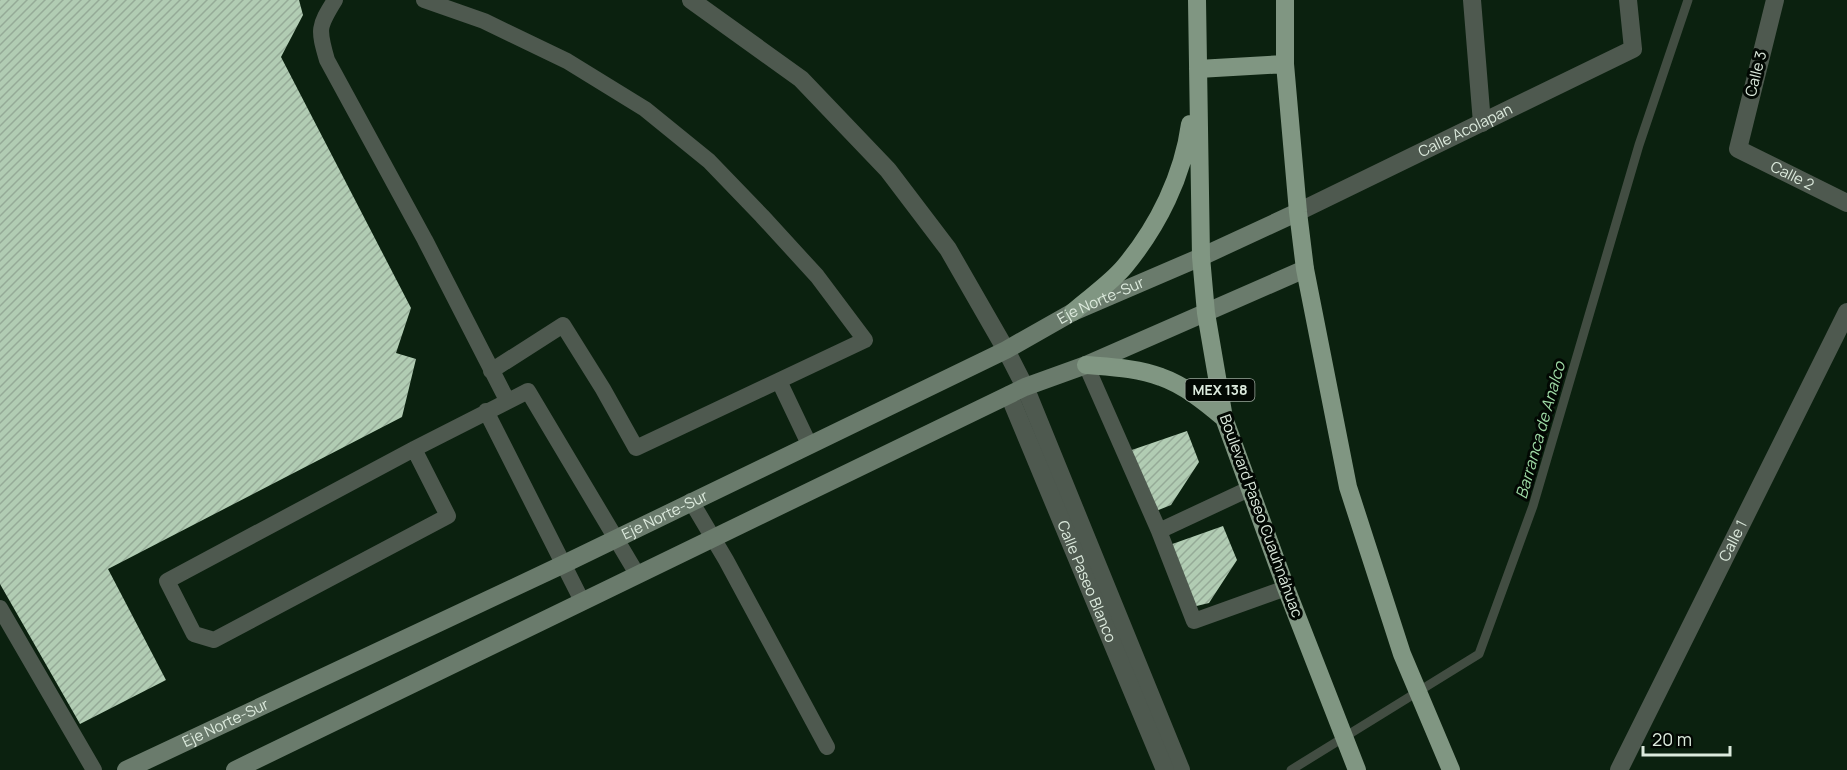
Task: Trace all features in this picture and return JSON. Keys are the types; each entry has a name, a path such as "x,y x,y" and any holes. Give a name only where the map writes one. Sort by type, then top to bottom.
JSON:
{"main road":[{"name":"Boulevard Paseo Cuauhnáhuac","path":"1197,0 1201,257 1206,313 1224,418 1286,588 1358,770"},
{"path":"1285,0 1285,64 1305,269 1348,487 1402,654 1450,770"},
{"path":"1073,312 1124,267 1163,210 1187,146 1198,69 1285,64"},
{"path":"1086,365 1114,367 1160,376 1198,396 1224,418"}],"street":[{"path":"692,0 801,79 888,170 948,249 1006,350 1017,391 1181,770"},
{"path":"1472,0 1482,123"},
{"name":"Calle Acolapan","path":"1298,212 1633,49 1628,0"},
{"name":"Calle 3","path":"1738,149 1775,0"},
{"name":"Calle 2","path":"1738,149 1847,203"},
{"name":"Eje Norte-Sur","path":"126,770 564,564 1006,350 1073,312 1298,212"},
{"path":"235,770 1017,391 1086,365 1305,269"},
{"name":"Calle 1","path":"1619,770 1847,312"},
{"name":"Calle Paseo Blanco","path":"1017,391 1165,770"}],"lane":[{"path":"334,0 321,22 321,39 327,60 507,400"},
{"path":"424,0 484,21 567,61 645,110 709,161 762,216 818,276 865,340 636,448 603,389 563,326 491,370"},
{"path":"1086,365 1159,531 1194,621 1286,588"},
{"path":"779,381 809,444"},
{"path":"414,449 448,516 214,640 194,633 167,581 414,449 486,411 528,391 637,574"},
{"path":"486,411 582,601"},
{"path":"1159,531 1251,488"},
{"path":"691,501 713,537 827,747"},
{"path":"0,608 94,770"}],"building":[{"path":"0,0 299,0 303,15 281,57 411,308 396,353 416,359 402,417 108,569 166,680 80,724 0,584"},
{"path":"1187,431 1199,462 1171,505 1146,515 1123,453"},
{"path":"1223,526 1237,560 1209,603 1184,609 1161,548"}],"waterway":[{"name":"Barranca de Analco","path":"1291,770 1479,654 1533,506 1639,145 1688,0"}]}
